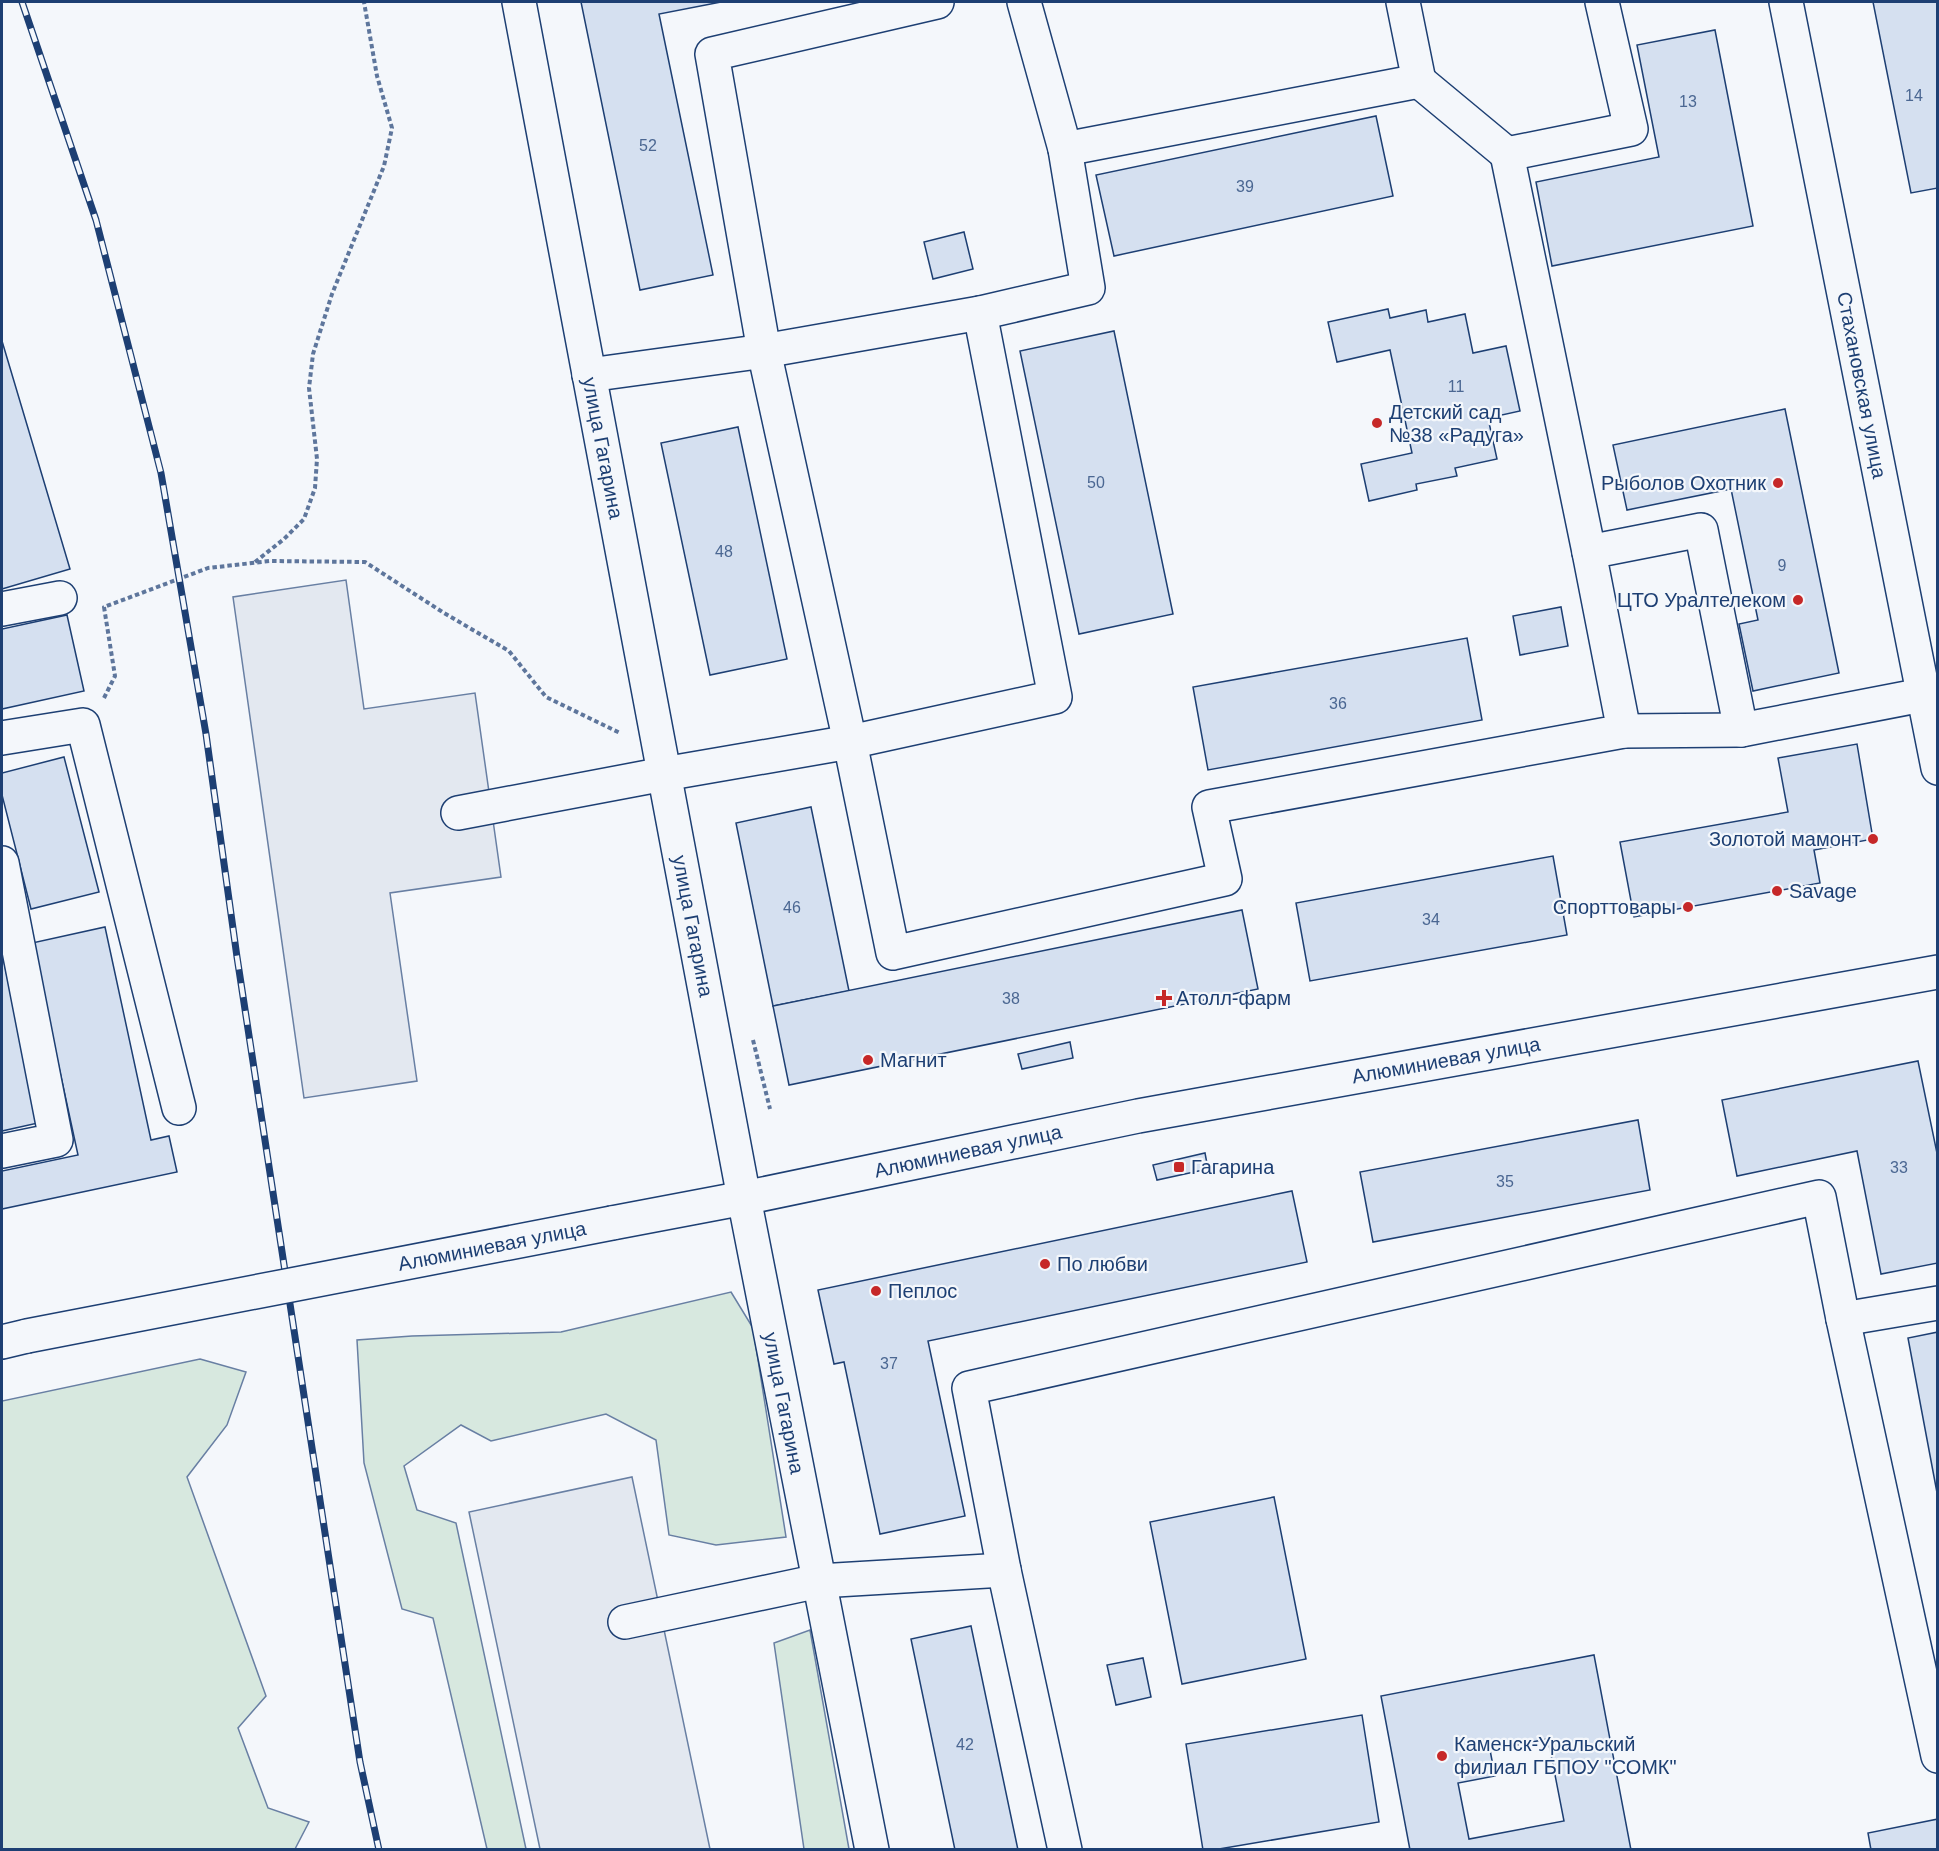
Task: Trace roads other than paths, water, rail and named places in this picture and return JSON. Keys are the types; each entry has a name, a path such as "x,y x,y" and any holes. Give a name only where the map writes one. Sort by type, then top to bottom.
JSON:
{"street":[{"name":"улица Гагарина","path":"519,2 744,1198 872,1850"},
{"path":"937,2 712,54 764,351 850,742 893,953 1225,879 1209,807 1624,731 1741,730 1930,694"},
{"path":"589,375 764,351 980,313 1088,288 1065,149 1024,2"},
{"path":"1403,2 1419,81 1507,154 1624,731"},
{"path":"1507,154 1631,129 1602,2"},
{"name":"Стахановская улица","path":"1786,2 1930,694 1938,768"},
{"path":"1065,149 1419,81"},
{"path":"458,813 662,763 850,742 1055,697 980,313"},
{"path":"1589,552 1701,530 1741,730"},
{"path":"2,609 60,598"},
{"path":"2,738 83,725 178,1108"},
{"path":"2,863 56,1140 2,1151"},
{"name":"Алюминиевая улица","path":"14,1339 744,1198 1138,1116 1938,972"},
{"path":"1065,1850 1004,1570 969,1388 1819,1197 1843,1319 1928,1660 1938,1756"},
{"path":"1843,1319 1938,1302"},
{"path":"625,1622 819,1581 1004,1570"}],"railway":[{"path":"22,2 96,220 161,473 206,734 237,957 360,1762 379,1850"}],"place":[{"name":"Детский сад №38 «Радуга»","path":"1377,423"},
{"name":"Рыболов Охотник","path":"1778,483"},
{"name":"ЦТО Уралтелеком","path":"1798,600"},
{"name":"Золотой мамонт","path":"1873,839"},
{"name":"Savage","path":"1777,891"},
{"name":"Спорттовары","path":"1688,907"},
{"name":"Атолл-фарм","path":"1164,998"},
{"name":"Магнит","path":"868,1060"},
{"name":"Гагарина","path":"1179,1167"},
{"name":"По любви","path":"1045,1264"},
{"name":"Пеплос","path":"876,1291"},
{"name":"Каменск-Уральский филиал ГБПОУ \"СОМК\"","path":"1442,1756"}]}
